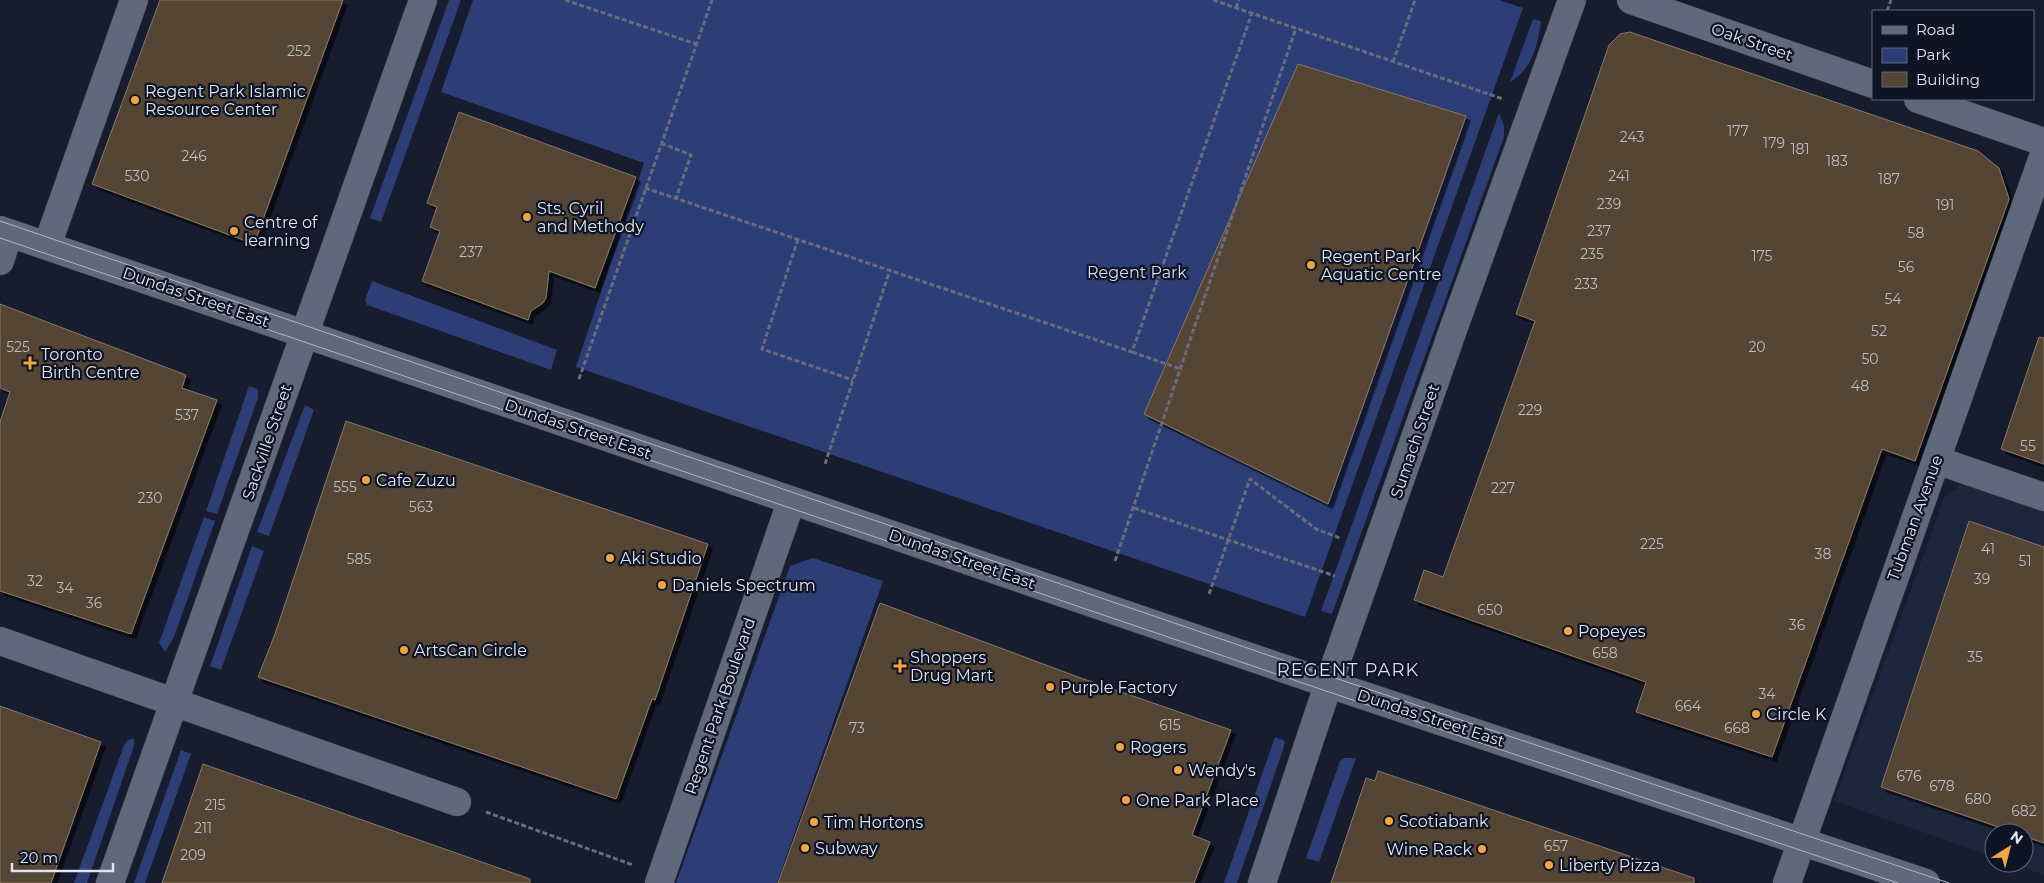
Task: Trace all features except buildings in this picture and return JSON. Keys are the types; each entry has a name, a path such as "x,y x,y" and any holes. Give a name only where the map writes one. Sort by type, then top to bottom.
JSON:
{"street":[{"path":"46,246 134,0"},
{"name":"Sackville Street","path":"110,883 423,0"},
{"name":"Sumach Street","path":"1262,883 1329,684 1365,586 1454,327 1572,0"},
{"name":"Oak Street","path":"1631,0 1872,84"},
{"path":"1921,100 2044,142"},
{"name":"Tubman Avenue","path":"1787,883 2044,154"},
{"path":"0,261 4,231"},
{"name":"Dundas Street East","path":"4,231 791,502 1926,883"},
{"path":"1936,460 2044,497"},
{"name":"Regent Park Boulevard","path":"661,879 791,502"},
{"path":"0,641 457,802"}],"path":[{"path":"565,0 696,44"},
{"path":"579,380 712,0"},
{"path":"1213,0 1533,110"},
{"path":"1236,8 1239,0"},
{"path":"1393,62 1415,0"},
{"path":"1132,352 1252,13"},
{"path":"1116,560 1296,28"},
{"path":"661,143 691,155 676,198"},
{"path":"645,188 1180,369"},
{"path":"798,240 762,349 853,380"},
{"path":"825,464 890,270"},
{"path":"1209,594 1250,479 1316,529 1340,538"},
{"path":"1134,508 1365,586"},
{"path":"457,802 661,879"}],"shaded area":[{"path":"1967,480 2044,506 2044,875 2034,871 2034,823 1984,823 1984,854 1834,801 1944,498"}],"green space":[{"path":"449,0 461,0 381,222 370,218"},
{"name":"Regent Park","path":"473,0 1499,0 1523,8 1305,617 576,367 644,163 441,92"},
{"path":"1533,19 1541,21 1536,48 1524,71 1510,82"},
{"path":"1499,113 1504,126 1504,137 1332,614 1321,611"},
{"path":"372,281 557,350 551,370 367,305 365,300"},
{"path":"249,386 258,389 258,398 217,514 206,511"},
{"path":"305,405 314,410 269,536 257,532"},
{"path":"204,517 215,521 174,637 165,652 159,643"},
{"path":"252,546 264,551 221,670 210,666"},
{"path":"813,558 883,581 777,883 676,883 790,566"},
{"path":"1275,737 1285,741 1283,750 1237,883 1224,883"},
{"path":"134,738 134,746 87,883 74,883 124,745 128,740"},
{"path":"181,750 191,754 145,883 134,883"},
{"path":"1345,758 1356,758 1319,862 1306,858 1340,761"}],"tram line":[{"path":"0,221 1332,677 1949,883"},
{"path":"0,238 1326,691 1898,883"}],"place":[{"name":"Regent Park Islamic Resource Center","path":"135,100"},
{"name":"Sts. Cyril and Methody","path":"527,217"},
{"name":"Centre of learning","path":"234,231"},
{"name":"Regent Park Aquatic Centre","path":"1311,265"},
{"name":"Toronto Birth Centre","path":"30,363"},
{"name":"Cafe Zuzu","path":"366,480"},
{"name":"Aki Studio","path":"610,558"},
{"name":"Daniels Spectrum","path":"662,585"},
{"name":"Popeyes","path":"1568,631"},
{"name":"ArtsCan Circle","path":"404,650"},
{"name":"Shoppers Drug Mart","path":"900,666"},
{"name":"Purple Factory","path":"1050,687"},
{"name":"Circle K","path":"1756,714"},
{"name":"Rogers","path":"1120,747"},
{"name":"Wendy's","path":"1178,770"},
{"name":"One Park Place","path":"1126,800"},
{"name":"Scotiabank","path":"1389,821"},
{"name":"Tim Hortons","path":"814,822"},
{"name":"Subway","path":"805,848"},
{"name":"Wine Rack","path":"1482,849"},
{"name":"Liberty Pizza","path":"1549,865"}],"district":[{"name":"REGENT PARK","path":"1348,670"}]}
